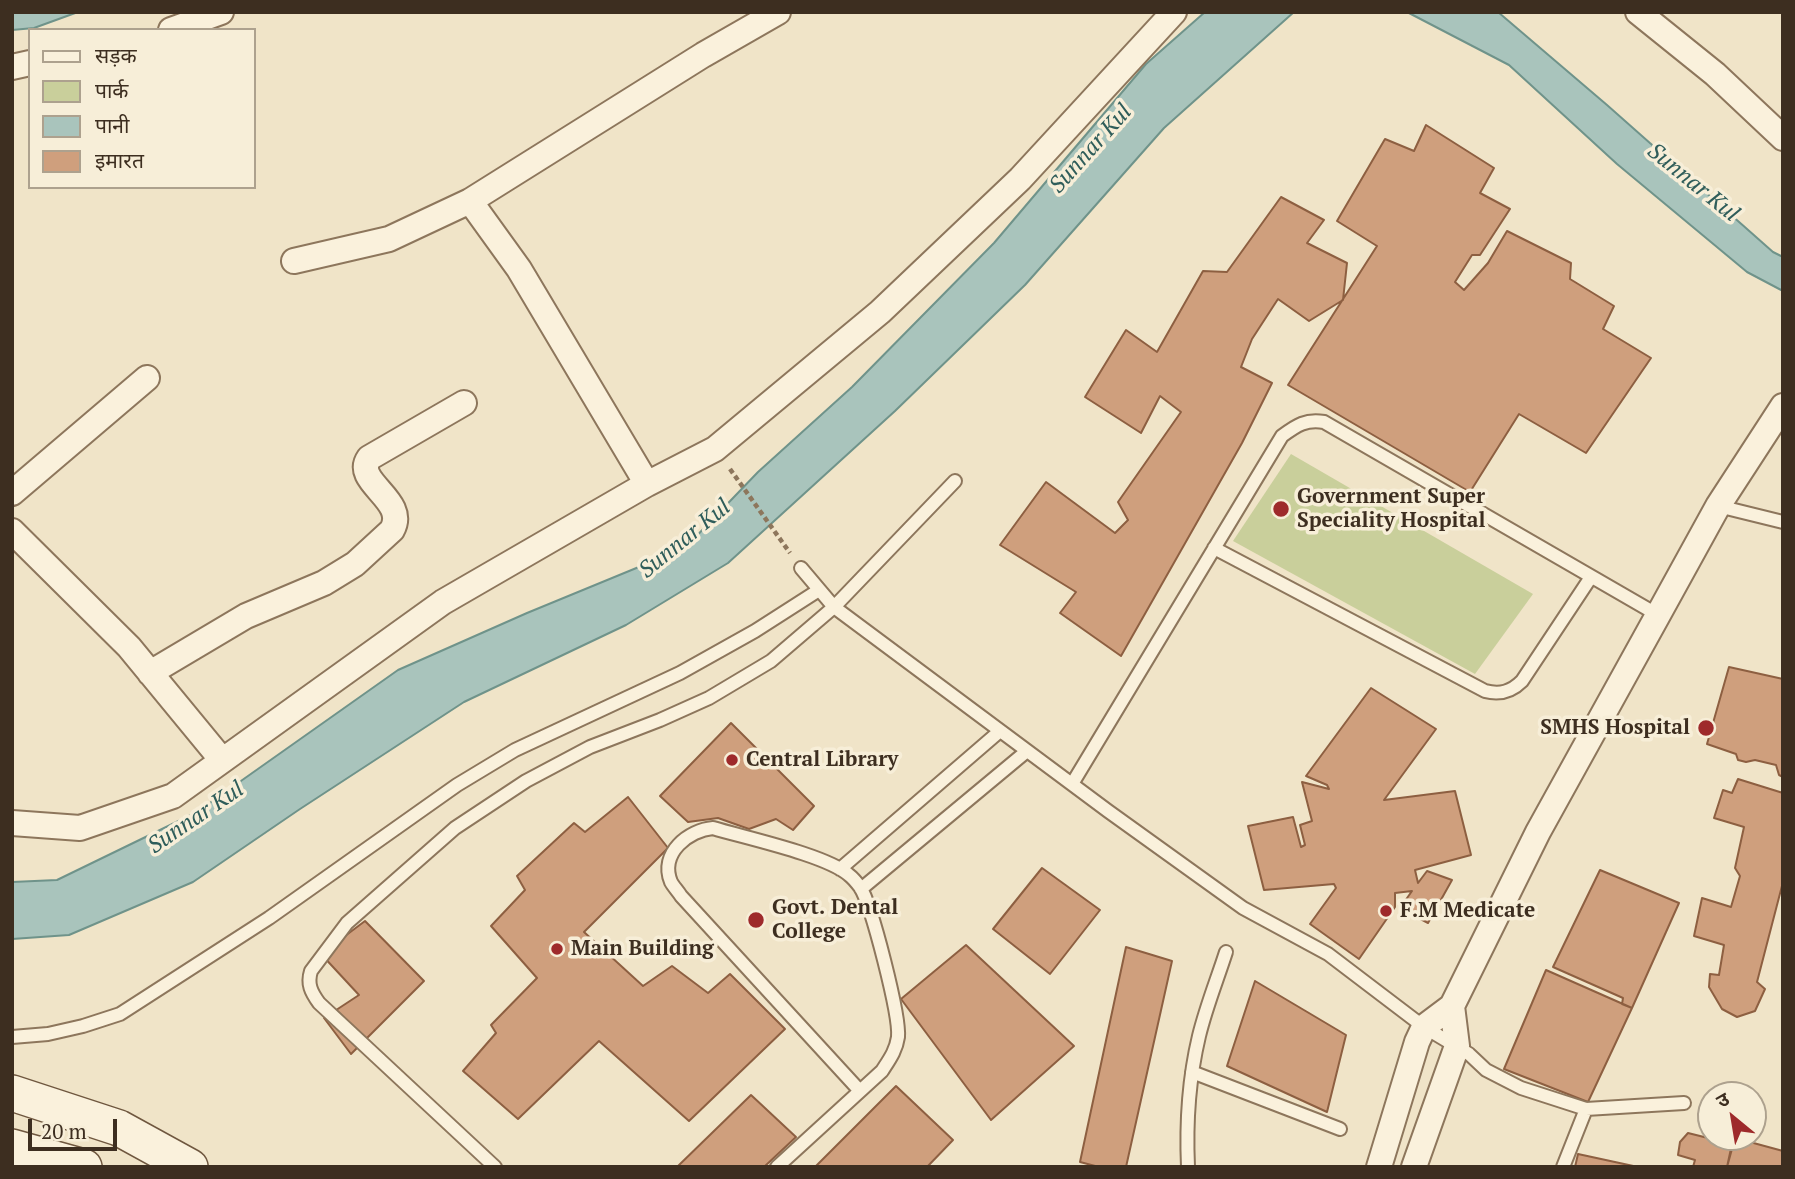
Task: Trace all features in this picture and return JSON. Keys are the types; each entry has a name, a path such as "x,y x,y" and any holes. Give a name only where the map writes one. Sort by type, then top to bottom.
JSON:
{"main road":[{"path":"12,1093 119,1128 190,1167"},
{"path":"12,1147 84,1167"}],"street":[{"path":"176,28 221,12"},
{"path":"295,261 389,239 470,201 703,55 778,12"},
{"path":"12,823 80,828 173,796 443,602 647,484 715,449 880,312 1020,179 1174,12"},
{"path":"1638,12 1715,74 1783,138"},
{"path":"470,201 519,269 647,484"},
{"path":"12,493 147,378"},
{"path":"150,673 246,616 324,583 355,564 392,530 396,516 367,475 365,463 369,458 464,403"},
{"path":"1379,1167 1424,1027 1452,1006 1538,832 1718,506 1783,406"},
{"path":"12,531 129,647 222,760"},
{"path":"1414,1167 1457,1046 1452,1006"}],"lane":[{"path":"1072,784 1282,436 1296,425 1310,420 1324,422 1658,615"},
{"path":"495,1167 319,1003 311,992 311,971 347,923 456,828 526,781 590,747 709,698 771,661 834,607 954,481"},
{"path":"1718,506 1783,522"},
{"path":"1214,548 1495,694 1506,692 1522,681 1591,576"},
{"path":"801,568 834,607 1072,784 1242,908 1328,954 1424,1027 1469,1054 1486,1070 1521,1088 1586,1109 1684,1102"},
{"path":"12,1037 48,1034 120,1014 270,918 457,785 515,750 680,673 755,631 819,590"},
{"path":"840,869 1000,731"},
{"path":"861,888 1027,751"},
{"path":"777,1167 860,1091 882,1070 894,1052 898,1036 897,1013 876,934 861,888 832,863 713,828 699,829 688,835 677,846 669,862 670,880 681,896 860,1091"},
{"path":"1188,1167 1186,1136 1192,1072 1199,1035 1226,952"},
{"path":"1192,1072 1340,1129"},
{"path":"1563,1167 1586,1109"}],"path":[{"path":"728,466 801,568"}],"green space":[{"path":"1291,454 1533,594 1475,674 1233,541"}],"water":[{"path":"12,12 78,12 34,28 12,30"},
{"name":"Sunnar Kul","path":"1205,12 1294,12 1164,128 1025,285 895,411 728,563 626,625 464,702 193,882 69,935 12,939 12,882 57,880 197,812 398,670 685,548 758,472 852,387 994,243 1146,64"},
{"name":"Sunnar Kul","path":"1407,12 1498,12 1773,252 1783,257 1783,291 1747,272 1617,164 1509,65"}],"building":[{"path":"1426,125 1494,168 1480,193 1510,209 1480,255 1472,255 1455,282 1464,290 1488,263 1507,231 1571,263 1570,279 1614,306 1603,329 1651,358 1586,453 1519,414 1470,492 1288,385 1377,246 1337,221 1385,139 1414,151"},
{"path":"1281,197 1324,220 1307,243 1347,263 1343,300 1309,321 1278,299 1252,339 1241,367 1272,383 1242,443 1121,656 1060,613 1076,592 1000,545 1046,482 1115,533 1128,520 1118,502 1181,412 1160,396 1141,433 1085,397 1126,330 1157,352 1203,271 1227,272"},
{"path":"1729,667 1783,679 1783,777 1779,775 1776,765 1755,760 1738,760 1736,754 1707,744"},
{"path":"1371,688 1436,729 1384,800 1455,791 1471,855 1415,870 1418,883 1427,871 1452,880 1428,923 1400,908 1412,891 1395,893 1395,907 1359,959 1310,924 1336,888 1334,884 1264,890 1248,826 1293,817 1301,847 1305,845 1300,825 1312,821 1302,782 1329,789 1327,785 1306,776"},
{"name":"Central Library","path":"731,723 814,806 793,830 776,819 749,829 718,818 688,822 660,796"},
{"path":"1738,779 1783,793 1783,882 1757,982 1765,989 1755,1011 1737,1017 1722,1009 1709,987 1710,974 1719,975 1724,945 1694,936 1702,898 1731,907 1740,876 1735,868 1744,827 1714,818 1723,790 1732,793"},
{"name":"Main Building","path":"628,797 668,848 584,932 643,986 672,966 708,993 730,974 785,1029 689,1121 599,1041 518,1119 463,1071 496,1033 491,1025 537,978 491,926 525,890 517,876 574,823 585,832"},
{"path":"1042,868 1100,910 1050,974 993,929"},
{"path":"1600,870 1679,903 1632,1008 1622,1004 1623,998 1553,967"},
{"path":"365,921 424,981 351,1054 324,1018 359,995 321,954"},
{"path":"966,945 1074,1046 991,1120 901,999"},
{"path":"1126,947 1172,961 1126,1167 1099,1167 1080,1162"},
{"path":"1546,970 1632,1008 1588,1102 1504,1069"},
{"path":"1255,981 1346,1035 1327,1112 1227,1066"},
{"path":"896,1086 953,1140 927,1167 815,1167"},
{"path":"751,1095 796,1137 764,1167 677,1167"},
{"path":"1688,1133 1697,1135 1697,1151 1730,1151 1727,1167 1693,1167 1695,1160 1678,1155 1680,1142"},
{"path":"1767,1147 1783,1151 1783,1167 1727,1167 1731,1151 1767,1151"},
{"path":"1578,1154 1638,1167 1575,1167"}],"place":[{"name":"Government Super Speciality Hospital","path":"1281,509"},
{"name":"SMHS Hospital","path":"1706,728"},
{"name":"Central Library","path":"732,760"},
{"name":"F.M Medicate","path":"1386,911"},
{"name":"Govt. Dental College","path":"756,920"},
{"name":"Main Building","path":"557,949"}]}
